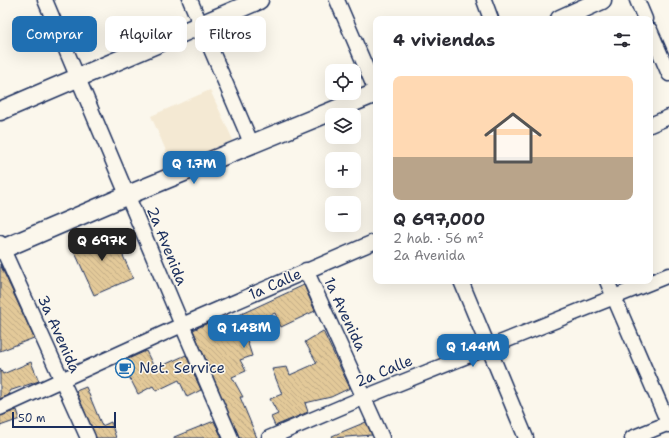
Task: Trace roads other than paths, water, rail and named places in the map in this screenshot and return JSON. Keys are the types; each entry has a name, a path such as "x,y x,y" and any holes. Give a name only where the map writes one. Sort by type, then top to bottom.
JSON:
{"main road":[{"path":"221,16 258,0"},
{"path":"567,16 602,0"},
{"path":"0,111 195,27"},
{"path":"1,247 252,146 373,93"}],"street":[{"name":"2a Avenida","path":"45,0 231,438"},
{"path":"190,0 196,16"},
{"path":"337,0 373,85"},
{"path":"484,0 490,16"},
{"path":"637,0 645,16"},
{"path":"653,37 669,74"},
{"path":"212,52 252,146"},
{"path":"653,124 669,117"},
{"name":"1a Calle","path":"0,408 182,325 373,242"},
{"name":"3a Avenida","path":"1,247 88,438"},
{"name":"1a Avenida","path":"306,270 365,397 382,438"},
{"name":"2a Calle","path":"653,281 669,275"},
{"path":"462,284 526,438"},
{"path":"608,284 669,424 632,438"},
{"name":"2a Calle","path":"268,438 365,397 646,284"}],"place":[{"name":"Net. Service","path":"125,368"}]}
